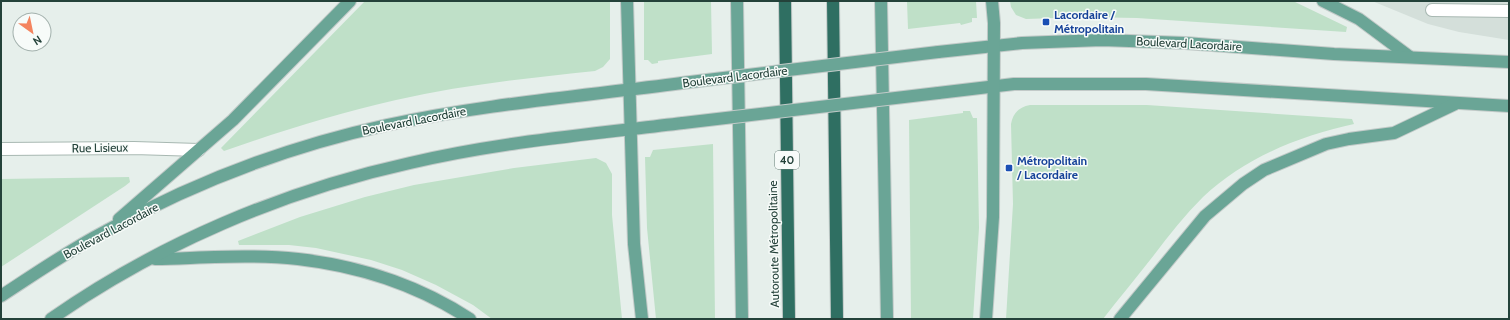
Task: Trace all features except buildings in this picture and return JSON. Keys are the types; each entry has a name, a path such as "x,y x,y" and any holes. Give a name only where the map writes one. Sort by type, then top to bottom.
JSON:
{"highway":[{"name":"Autoroute Métropolitaine","path":"785,1 789,319"},
{"path":"834,1 837,319"}],"main road":[{"path":"106,230 233,120 350,1"},
{"path":"627,1 631,90 634,244 642,319"},
{"path":"737,1 742,319"},
{"path":"881,1 887,319"},
{"path":"986,319 993,217 994,45 992,1"},
{"path":"1323,1 1359,19 1410,57"},
{"name":"Boulevard Lacordaire","path":"1,296 106,230 177,196 239,170 348,135 387,125 462,111 994,45 1044,41 1102,40 1185,43 1334,54 1509,62"},
{"path":"51,319 91,293 152,259 190,239 262,207 376,171 449,155 632,129 994,86 1064,83 1146,84 1509,106"},
{"path":"1120,319 1205,216 1242,184 1264,170 1326,144 1349,139 1394,133 1456,103"},
{"path":"152,259 277,258 298,259 348,267 415,289 470,319"}],"street":[{"path":"1432,10 1509,11"},
{"name":"Rue Lisieux","path":"1,149 134,148 199,150"}],"shaded area":[{"path":"1372,1 1509,1 1509,40 1459,32 1428,24"}],"green space":[{"path":"365,1 610,1 610,59 603,67 595,71 470,86 374,105 267,136 224,151 221,148"},
{"path":"644,1 711,1 712,54 658,61 658,63 652,64 648,60 644,60"},
{"path":"907,1 976,1 977,18 972,18 972,22 961,25 960,23 908,29"},
{"path":"1010,1 1293,1 1347,27 1346,32 1137,18 1083,17 1026,19 1016,15 1011,7"},
{"path":"1030,105 1147,105 1352,119 1354,124 1313,135 1273,150 1236,171 1219,183 1203,197 1171,233 1103,319 1006,319 1013,204 1011,124 1017,111"},
{"path":"963,111 970,111 973,118 977,118 979,228 973,319 911,319 909,120 963,113"},
{"path":"713,144 715,319 656,319 647,228 645,157 650,157 653,150"},
{"path":"596,158 606,163 612,174 612,215 622,319 492,319 473,305 436,285 402,270 371,260 316,248 289,245 239,245 238,241 300,217 365,197 414,185 514,168"},
{"path":"129,177 130,182 125,186 1,267 1,179"}],"place":[{"name":"Lacordaire / Métropolitain","path":"1046,22"},
{"name":"Métropolitain / Lacordaire","path":"1009,168"}]}
